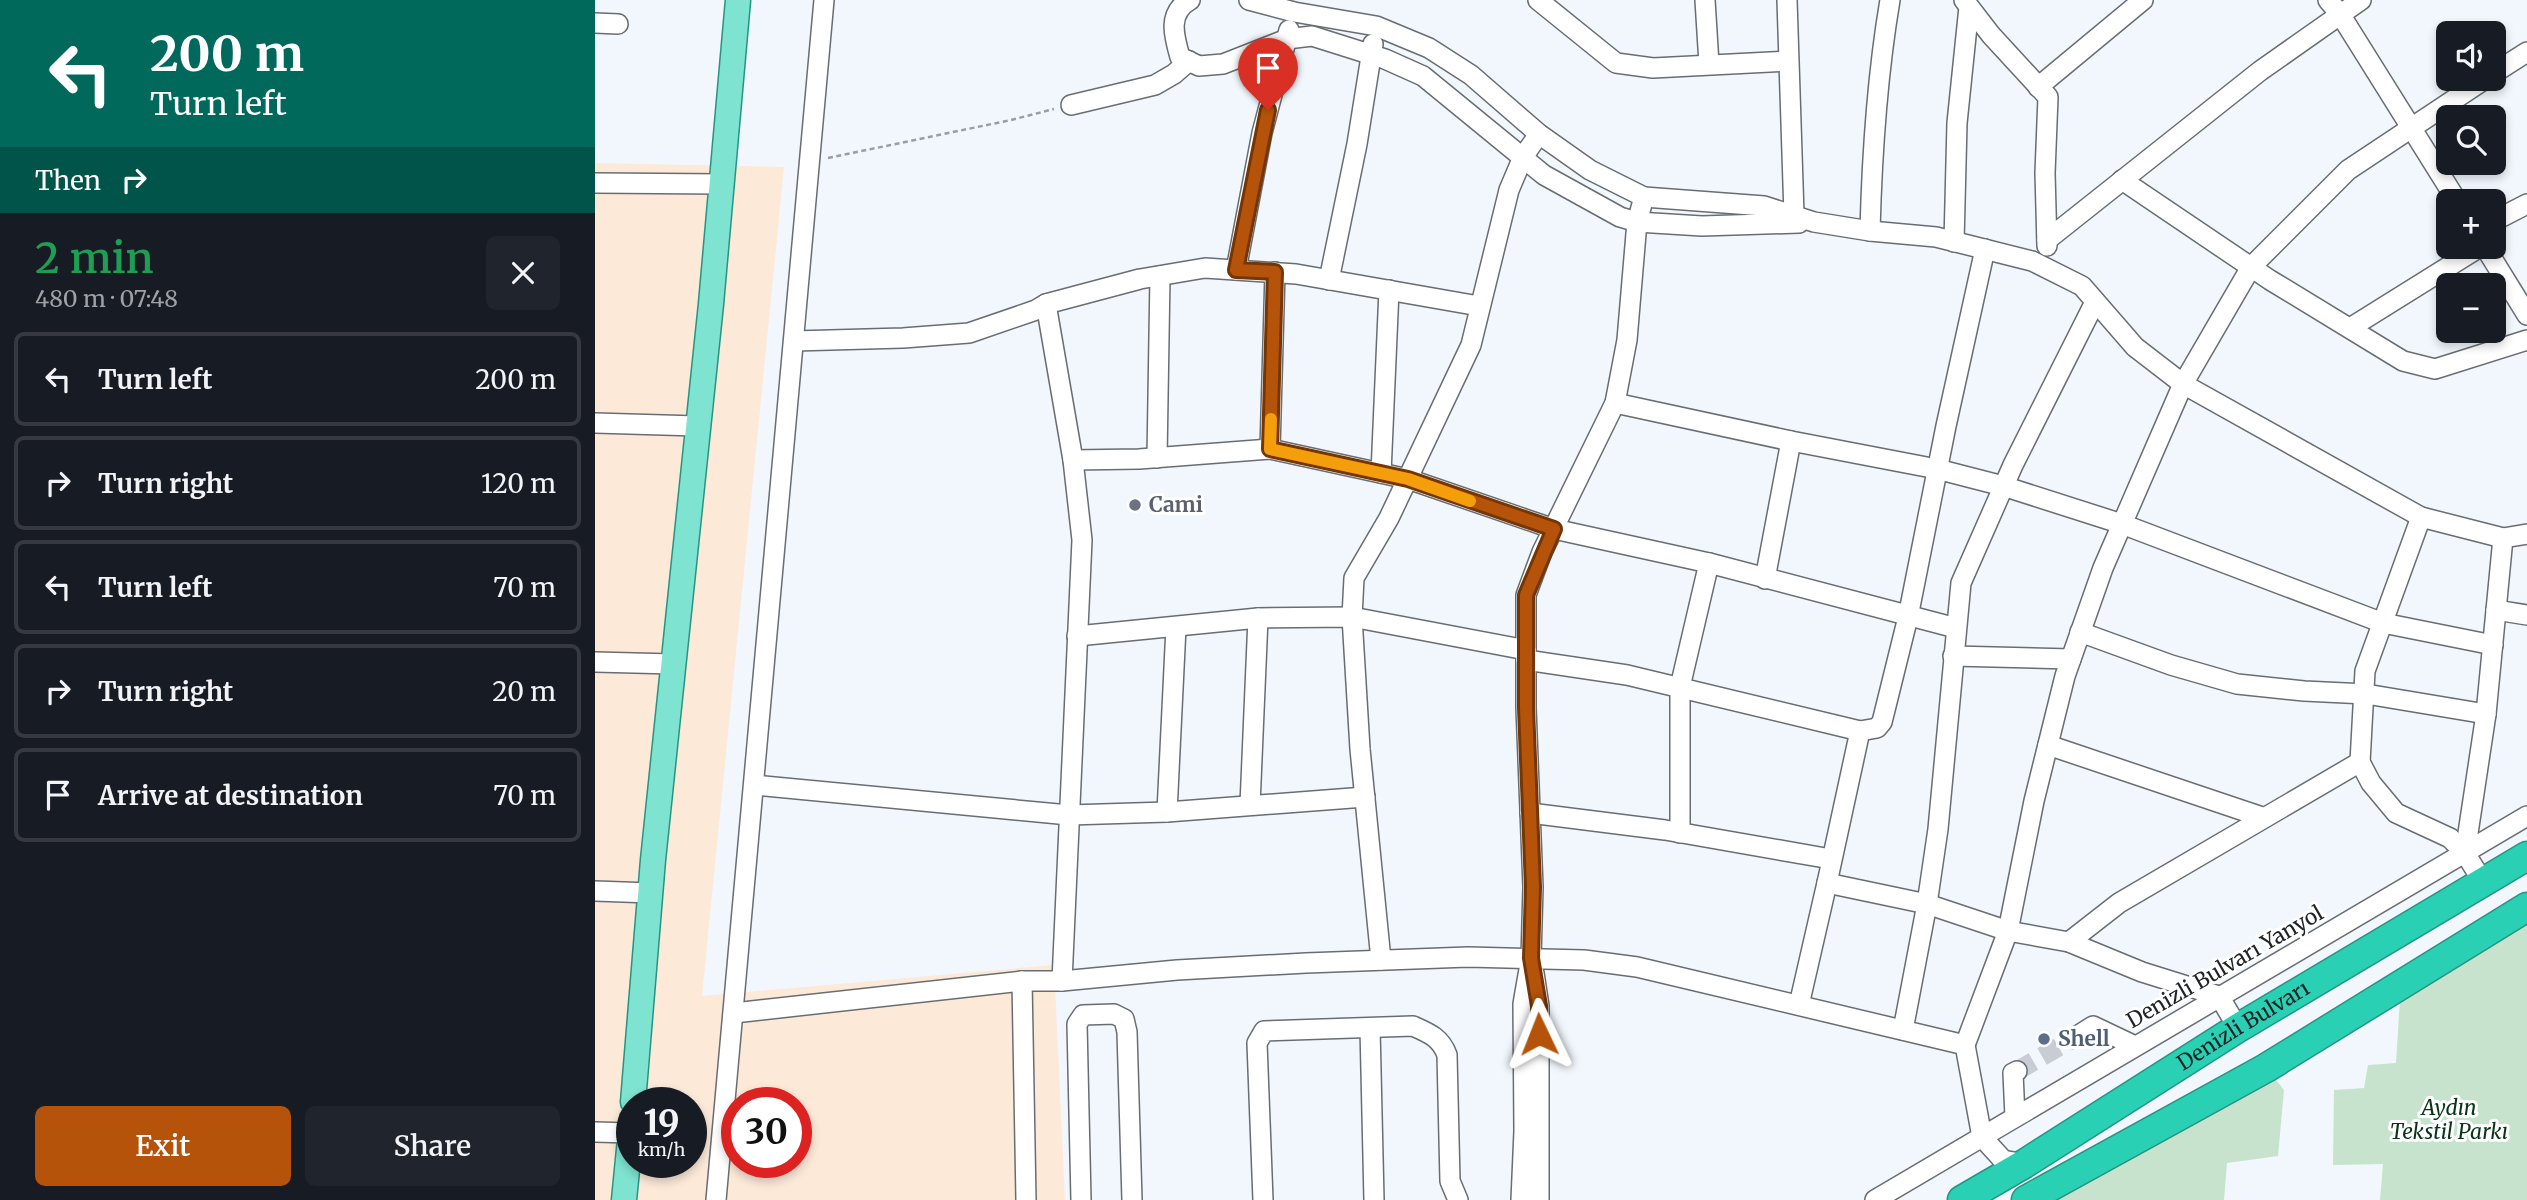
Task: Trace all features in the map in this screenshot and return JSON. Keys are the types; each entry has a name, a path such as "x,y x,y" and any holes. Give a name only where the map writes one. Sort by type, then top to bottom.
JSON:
{"highway":[{"name":"Denizli Bulvarı","path":"1962,1200 2024,1164 2238,1028 2527,856"},
{"name":"Denizli Bulvarı","path":"2026,1200 2266,1068 2527,907"}],"main road":[{"path":"634,1087 650,893 739,0"},
{"path":"624,1200 626,1178"}],"street":[{"path":"716,1200 824,0"},
{"path":"1191,0 1175,9 1173,30 1180,57 1199,66 1223,64 1287,39 1312,36 1372,55 1423,76 1544,175 1620,217 1637,222 1702,226 1814,222"},
{"path":"1249,0 1297,6 1376,26 1429,48 1471,75 1539,134 1590,170 1644,197 1764,206 1814,222 1935,237 2032,261 2082,286 2135,347 2183,384 2421,517 2503,538 2527,534"},
{"path":"1538,0 1616,63 1653,68 1789,61"},
{"path":"1705,0 1709,64"},
{"path":"1787,0 1794,215"},
{"path":"1870,231 1873,133 1880,59 1890,0"},
{"path":"2038,87 2143,0"},
{"path":"2047,240 2260,71 2334,7 2361,0"},
{"path":"1954,242 1957,123 1966,4"},
{"path":"1966,4 2048,97 2045,173 2047,268"},
{"path":"1236,270 1262,133 1297,6"},
{"path":"2334,7 2449,189"},
{"path":"595,23 618,24"},
{"path":"1329,280 1357,144 1376,26"},
{"path":"2506,65 2527,52"},
{"path":"1071,105 1155,85 1189,61"},
{"path":"2024,1164 2003,1160 1982,1137 1965,1045 2008,931 2048,746 2071,659 2103,568 2183,384 2251,267 2348,170 2466,91"},
{"path":"1381,960 1365,797 1352,617 1354,579 1389,518 1471,345 1509,190 1523,157 1539,134"},
{"path":"2122,180 2251,267 2403,361 2435,369 2527,340"},
{"path":"595,183 722,184"},
{"path":"1521,1200 1524,1131 1523,1004 1531,958 1533,887 1526,595 1554,529 1615,404 1627,340 1637,222 1644,197"},
{"path":"2506,215 2527,204"},
{"path":"1077,636 1258,618 1352,617 1627,675 1860,731 1877,728 1882,722 1908,617 1985,249"},
{"path":"2350,328 2463,259"},
{"path":"2491,259 2527,315"},
{"path":"794,341 969,333 1036,310 1045,304 1205,268 1275,272 1479,306"},
{"path":"1270,449 1275,272"},
{"path":"1157,458 1160,276"},
{"path":"1381,473 1389,290"},
{"path":"1903,1030 1927,904 1940,816 1952,656 1961,583 2003,486 2095,302"},
{"path":"1045,304 1073,460 1082,540 1062,981"},
{"path":"1615,404 1937,469 2003,486 2122,524 2383,623 2493,645"},
{"path":"595,423 697,426"},
{"path":"1765,579 1791,441"},
{"path":"1073,460 1157,458 1270,449 1408,479 1554,529 1709,563 1956,628"},
{"path":"2421,517 2365,671 2366,694 2360,762 2371,783 2396,813 2450,838 2465,853 2483,882"},
{"path":"2465,853 2486,715 2503,538"},
{"path":"1680,833 1680,687 1709,563"},
{"path":"2496,610 2527,615"},
{"path":"1250,805 1258,618"},
{"path":"1167,812 1176,627"},
{"path":"2080,632 2171,665 2237,684 2366,694 2486,715"},
{"path":"1952,656 2071,659"},
{"path":"595,662 673,664"},
{"path":"1798,1005 1860,731"},
{"path":"2048,746 2262,817"},
{"path":"2069,942 2119,903 2360,762"},
{"path":"754,785 1069,815 1167,812 1365,797"},
{"path":"1530,813 1680,833 1831,859"},
{"name":"Denizli Bulvarı Yanyol","path":"1875,1200 2527,816"},
{"path":"1827,883 1927,904 2008,931 2069,942 2142,972 2219,996 2238,1028"},
{"path":"595,891 650,893"},
{"path":"734,1013 1022,981 1062,981 1190,970 1381,960 1531,958 1584,960 1637,967 1965,1045"},
{"path":"1531,958 1539,1006 1539,1200"},
{"path":"1022,981 1026,1200"},
{"path":"1081,1200 1077,1024 1083,1015 1114,1014 1124,1019 1127,1032 1132,1200"},
{"path":"1263,1200 1257,1043 1265,1031 1413,1026 1433,1035 1444,1044 1447,1055 1450,1181 1458,1200"},
{"path":"2074,1038 2093,1026 2135,1046"},
{"path":"1370,1028 1374,1200"},
{"path":"2015,1117 2013,1073 2017,1071"},
{"path":"595,1132 616,1128"}],"path":[{"path":"810,160 856,153 1071,105"}],"shaded area":[{"path":"595,163 784,167 702,996 1054,965 1065,1200 595,1200"}],"green space":[{"name":"Aydın Tekstil Parkı","path":"2527,924 2527,1200 2380,1200 2383,1164 2333,1165 2334,1090 2364,1088 2368,1065 2396,1063 2400,999"},
{"path":"2270,1072 2284,1090 2278,1156 2227,1163 2224,1200 2043,1200"}],"tunnel":[{"path":"2017,1071 2074,1038"}],"slow traffic":[{"path":"1271,419 1270,449 1408,479 1470,501"}],"place":[{"name":"Cami","path":"1135,505"},
{"name":"Shell","path":"2044,1039"}],"route":[{"path":"1268,110 1236,270 1275,272 1270,449 1408,479 1554,529 1526,595 1526,708 1533,887 1531,958 1539,1006 1539,1034"}]}
